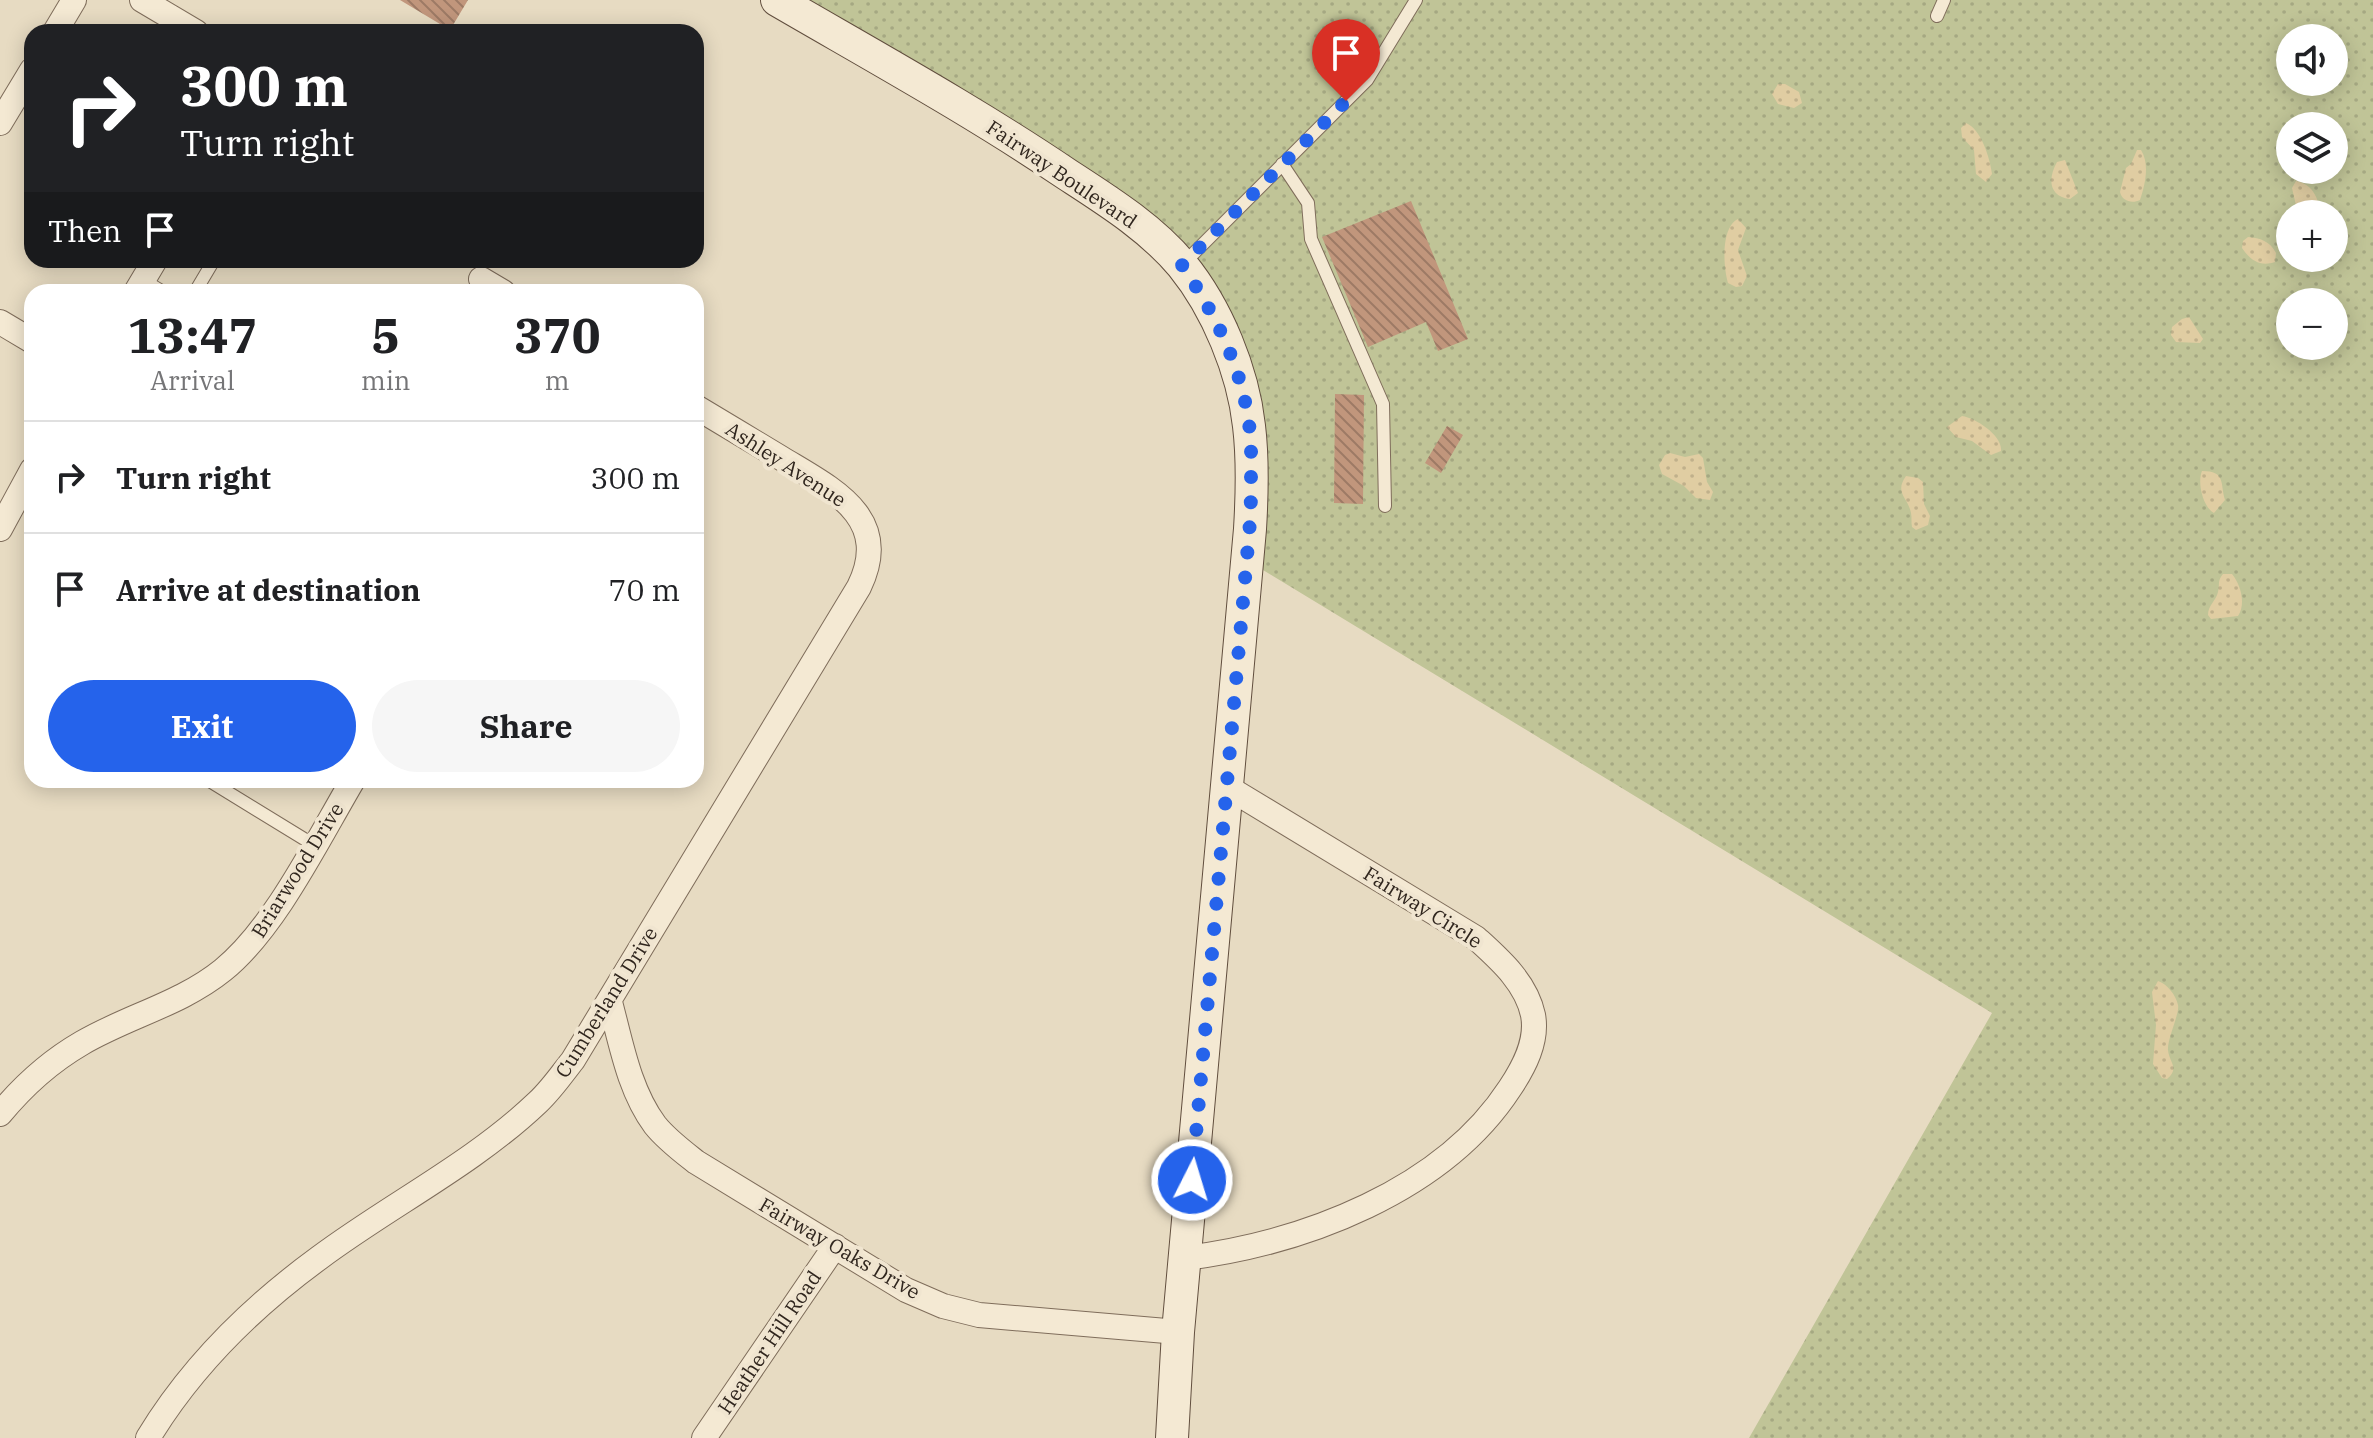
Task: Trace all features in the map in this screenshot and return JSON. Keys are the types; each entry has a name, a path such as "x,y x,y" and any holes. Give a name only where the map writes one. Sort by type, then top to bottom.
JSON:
{"street":[{"path":"60,24 74,0"},
{"path":"142,0 182,24"},
{"name":"Fairway Boulevard","path":"777,0 1040,156 1149,233 1182,265 1207,302 1240,383 1249,425 1250,520 1216,884 1178,1332 1172,1438"},
{"path":"0,123 24,83"},
{"path":"481,279 489,284"},
{"path":"0,322 24,336"},
{"name":"Ashley Avenue","path":"704,412 831,488 852,506 866,530"},
{"path":"0,529 24,485"},
{"name":"Cumberland Drive","path":"148,1438 200,1366 257,1307 319,1258 497,1137 539,1101 573,1060 859,587 868,559 866,530"},
{"name":"Fairway Circle","path":"1186,1258 1217,1254 1314,1227 1380,1201 1427,1174 1480,1126 1501,1102 1518,1076 1534,1034 1532,1013 1523,989 1502,962 1476,938 1227,787"},
{"name":"Briarwood Drive","path":"0,1114 42,1072 83,1042 189,994 223,971 270,917 348,788"},
{"name":"Fairway Oaks Drive","path":"610,1002 630,1074 655,1124 696,1162 906,1290 943,1306 979,1315 1178,1332"},
{"name":"Heather Hill Road","path":"704,1438 835,1246"}],"lane":[{"path":"1182,265 1367,80 1416,0"},
{"path":"1937,16 1944,0"},
{"path":"1282,164 1308,203 1311,239 1383,404 1385,506"},
{"path":"221,788 314,845"}],"green space":[{"path":"799,0 2373,0 2373,1438 1749,1438 1992,1013 1263,570 1264,467 1204,270 1160,221 1088,172"}],"sand":[{"path":"1778,84 1785,84 1799,92 1802,103 1794,108 1778,104 1772,94"},
{"path":"1966,123 1976,131 1987,152 1992,174 1986,182 1976,174 1974,150 1962,137 1961,128"},
{"path":"2137,150 2141,150 2144,156 2146,175 2140,200 2131,202 2125,200 2120,192 2126,168"},
{"path":"2065,160 2078,193 2070,199 2057,194 2051,180 2057,162"},
{"path":"2294,184 2304,184 2318,200 2295,200 2292,188"},
{"path":"1738,219 1746,228 1738,250 1747,276 1742,286 1736,287 1728,283 1725,248 1732,223"},
{"path":"2248,237 2268,243 2276,253 2275,262 2260,263 2248,256 2242,248 2243,241"},
{"path":"2189,317 2203,339 2200,343 2176,342 2171,335 2172,327"},
{"path":"1962,416 1988,429 1998,439 2001,451 1991,455 1972,441 1956,437 1947,427"},
{"path":"1670,453 1685,457 1699,454 1703,458 1707,482 1713,492 1710,500 1696,498 1684,486 1662,474 1659,465"},
{"path":"2202,471 2215,473 2222,483 2225,500 2214,513 2202,494"},
{"path":"1906,476 1923,482 1924,504 1930,516 1928,525 1916,530 1912,527 1901,487"},
{"path":"2223,574 2232,574 2238,584 2242,600 2240,611 2238,616 2211,619 2208,612"},
{"path":"2158,981 2171,990 2178,1005 2168,1045 2173,1072 2167,1079 2162,1078 2153,1064 2156,1025 2152,992"}],"building":[{"path":"400,0 468,0 454,24 440,24"},
{"path":"1411,201 1468,339 1438,351 1426,322 1368,347 1322,237"},
{"path":"1335,394 1364,395 1363,504 1334,503"},
{"path":"1447,426 1463,435 1441,473 1425,463"}],"route":[{"path":"1192,1180 1251,511 1249,425 1240,383 1207,302 1182,265 1346,101"}]}
